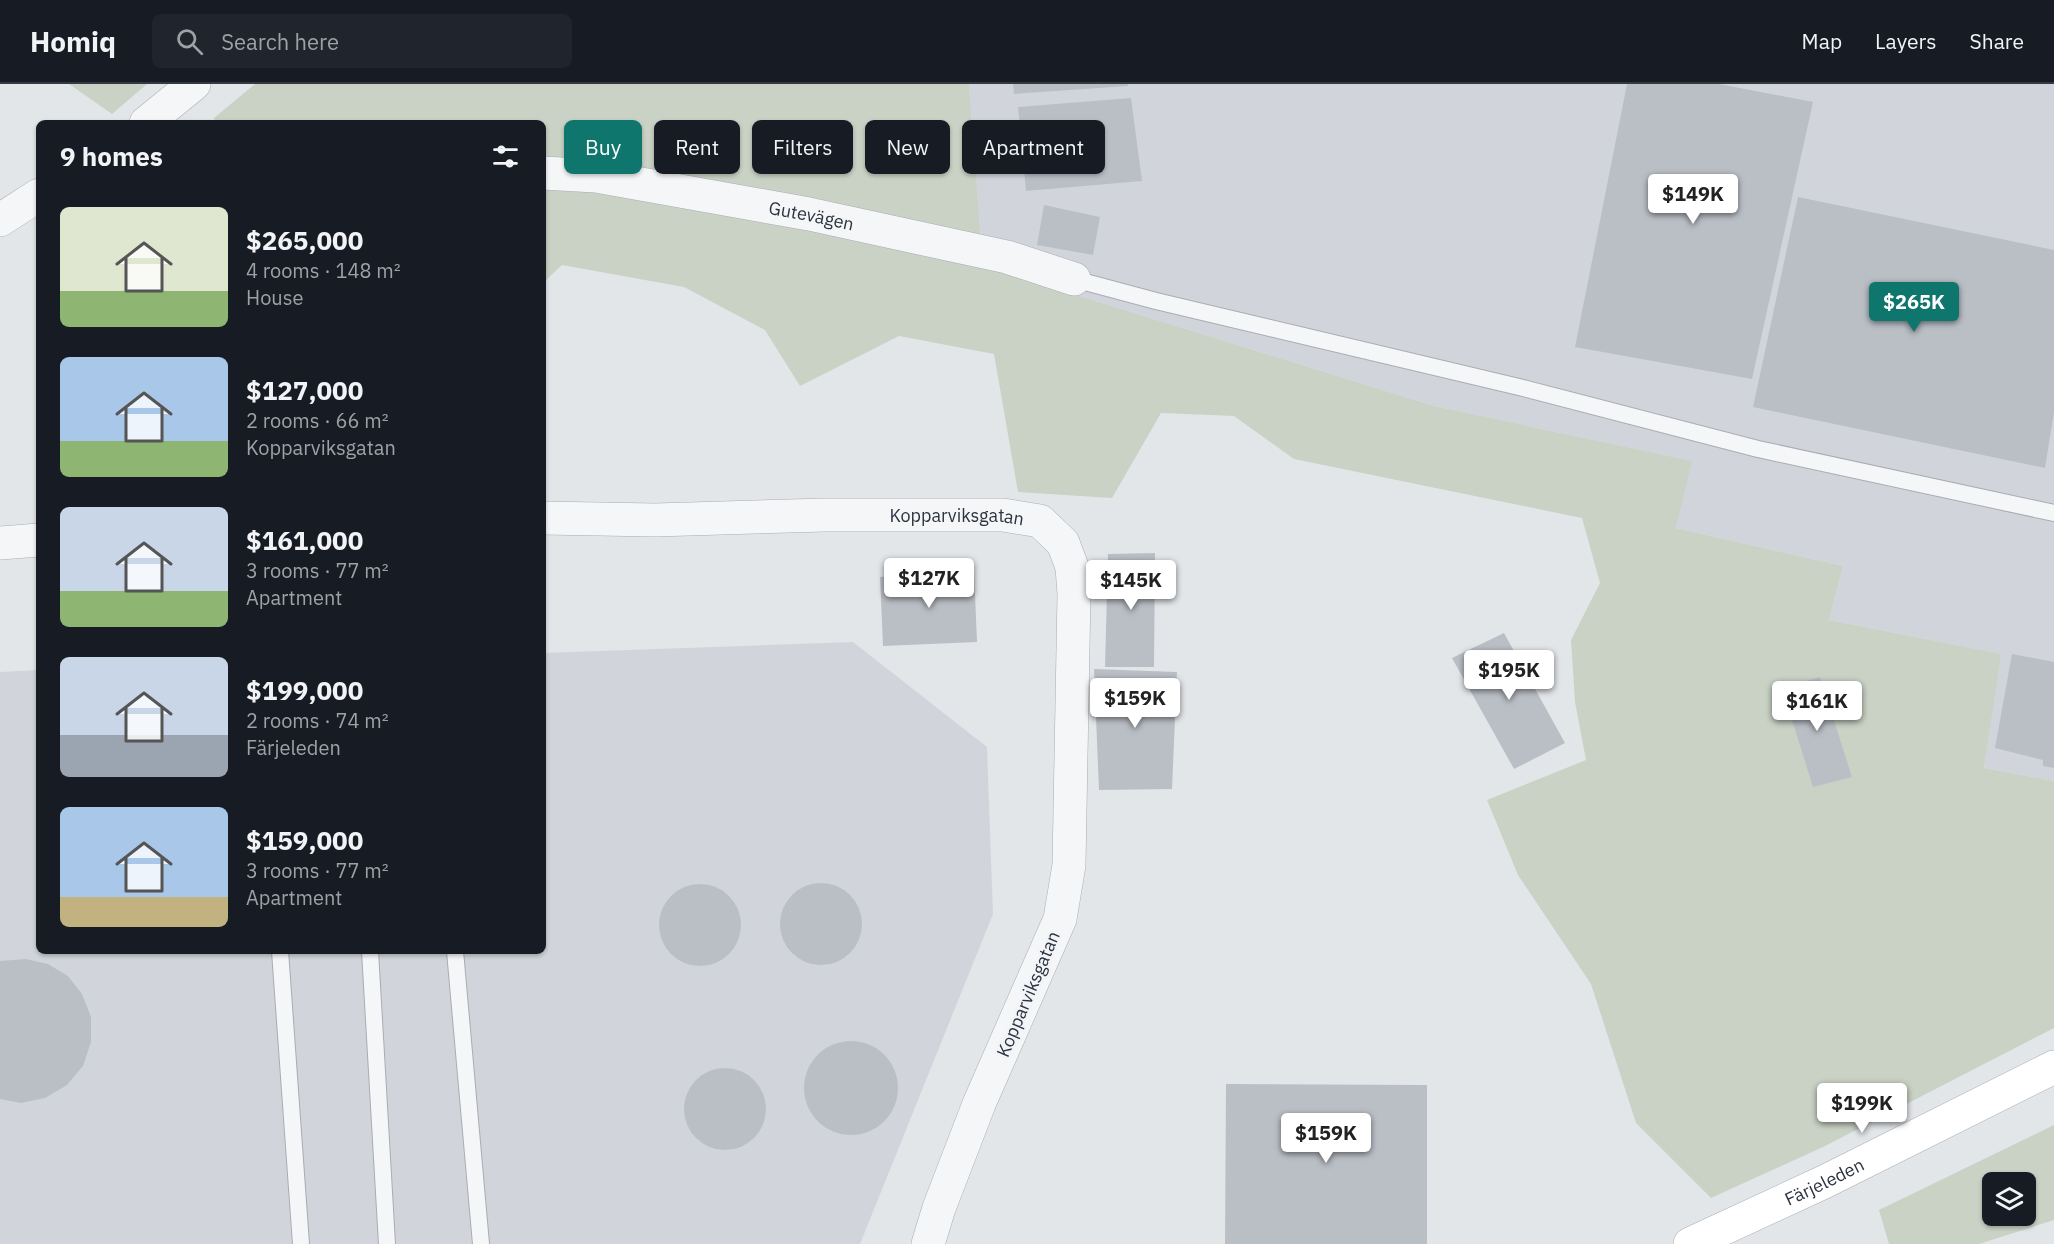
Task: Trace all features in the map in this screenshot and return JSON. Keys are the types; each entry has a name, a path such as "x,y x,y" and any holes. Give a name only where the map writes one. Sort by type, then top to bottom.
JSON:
{"main road":[{"name":"Färjeleden","path":"1690,1244 1824,1182 2054,1067"}],"street":[{"path":"150,120 194,84"},
{"name":"Gutevägen","path":"546,173 596,176 809,214 1007,257 1074,279"},
{"path":"0,220 36,197"},
{"name":"Kopparviksgatan","path":"546,518 655,520 825,515 1003,515 1040,521 1063,543 1072,567 1074,594 1069,866 1060,919 979,1104 939,1208 928,1244"},
{"path":"0,543 36,540"}],"lane":[{"path":"1074,279 1156,301 1519,387 1758,449 2054,513"},
{"path":"280,954 301,1244"},
{"path":"370,954 387,1244"},
{"path":"455,954 481,1244"}],"shaded area":[{"path":"69,84 147,84 112,114"},
{"path":"255,84 969,84 972,120 962,120 962,174 976,174 983,266 1434,406 1692,461 1676,528 1843,566 1829,620 2001,654 1984,768 2054,781 2054,1028 1823,1147 1711,1198 1636,1123 1591,984 1518,875 1487,800 1586,760 1575,702 1571,640 1600,583 1582,518 1294,459 1234,416 1161,413 1112,498 1018,492 994,354 899,336 800,386 765,330 684,287 562,265 546,280 546,120 215,120 214,118"},
{"path":"969,84 2054,84 2054,781 1984,768 2000,654 1829,620 1843,566 1676,528 1691,461 1434,406 983,266 976,174 1105,174 1105,120 972,120"},
{"path":"853,642 987,747 993,914 860,1244 0,1244 0,672 36,670 36,954 546,954 546,653"},
{"path":"2054,1125 2054,1220 2036,1226 2036,1172 1982,1172 1982,1226 2035,1226 1979,1244 1889,1244 1879,1210"}],"building":[{"path":"1013,84 1128,84 1128,86 1014,94"},
{"path":"1627,84 1719,84 1813,102 1752,379 1575,347"},
{"path":"1131,98 1142,181 1026,191 1024,174 1105,174 1105,120 1019,120 1018,107"},
{"path":"1798,197 2054,250 2054,412 2045,468 1753,407"},
{"path":"1044,205 1100,217 1093,255 1037,245"},
{"path":"1155,553 1154,667 1105,667 1108,554"},
{"path":"974,571 977,642 883,646 880,577"},
{"path":"1504,633 1565,743 1514,769 1452,658"},
{"path":"2012,654 2054,662 2054,768 2043,766 2043,760 1995,748"},
{"path":"1094,669 1177,672 1172,789 1099,790"},
{"path":"1820,677 1852,777 1813,787 1782,688"},
{"path":"821,883 837,886 850,895 859,908 862,924 859,940 850,953 837,962 821,965 805,962 792,953 783,940 780,924 783,908 792,895 805,886"},
{"path":"700,884 716,887 729,896 738,909 741,925 738,941 729,954 716,963 700,966 684,963 671,954 662,941 659,925 662,909 671,896 684,887"},
{"path":"26,959 48,964 68,976 82,994 91,1017 91,1042 83,1066 67,1085 45,1098 21,1103 0,1099 0,961"},
{"path":"842,1041 860,1041 885,1054 895,1070 898,1088 895,1106 885,1122 860,1135 842,1135 817,1122 804,1097 804,1079 817,1054"},
{"path":"725,1068 741,1071 754,1080 763,1093 766,1109 763,1125 754,1138 741,1147 725,1150 709,1147 696,1138 687,1125 684,1109 687,1093 696,1080 709,1071"},
{"path":"1226,1084 1427,1085 1427,1244 1225,1244"}]}
